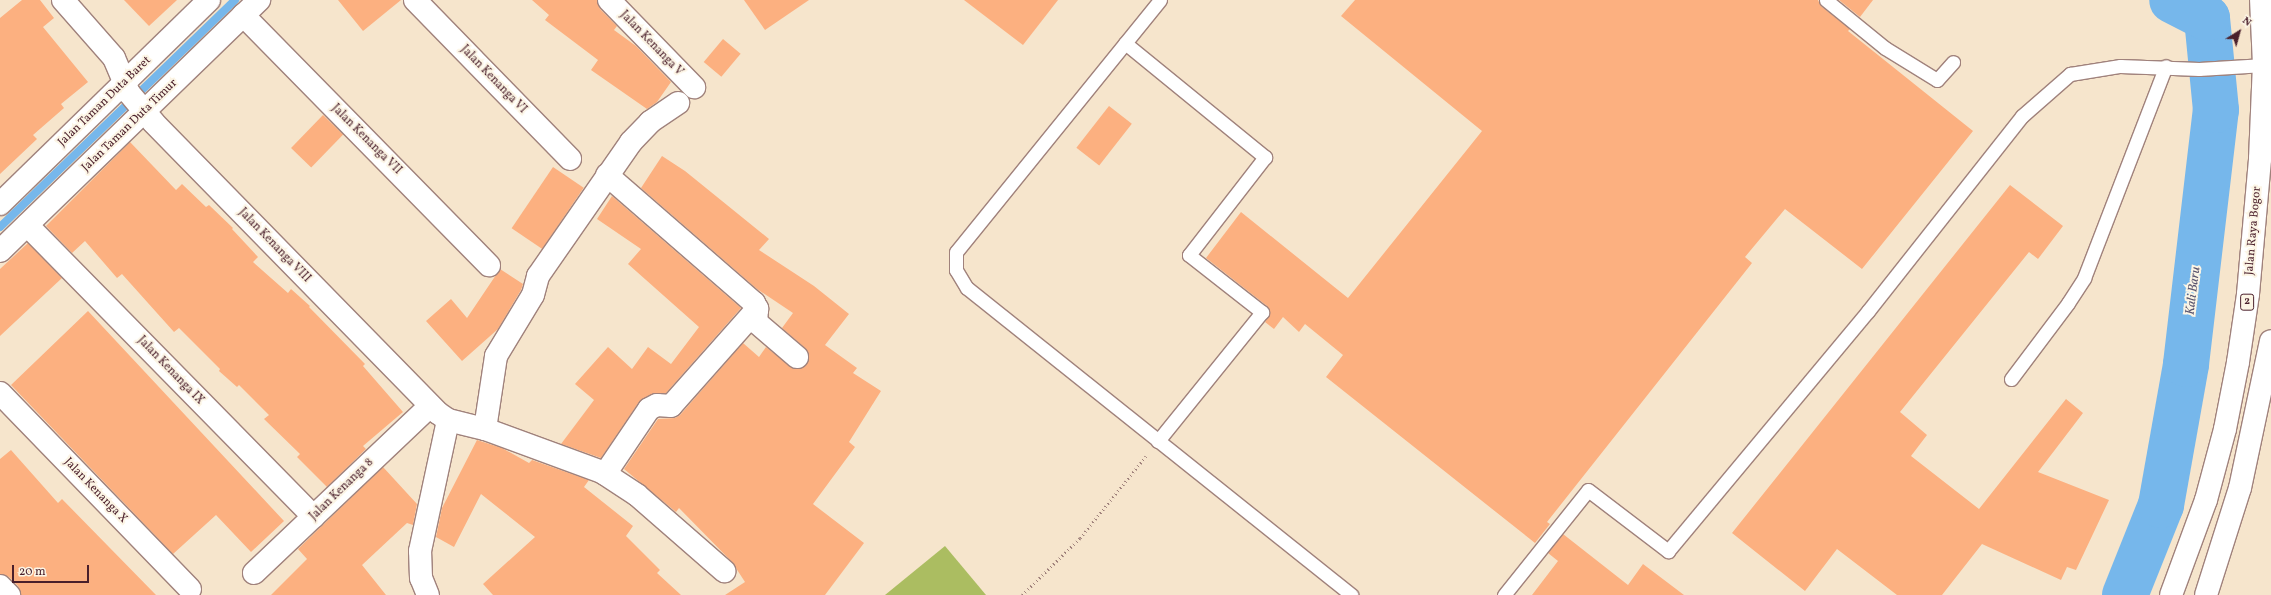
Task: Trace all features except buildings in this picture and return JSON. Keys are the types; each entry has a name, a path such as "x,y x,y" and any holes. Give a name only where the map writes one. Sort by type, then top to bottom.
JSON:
{"main road":[{"name":"Jalan Kenanga VIII","path":"63,0 114,58 135,98 430,406 448,420"},
{"name":"Jalan Taman Duta Baret","path":"0,204 135,98 209,0"},
{"name":"Jalan Taman Duta Timur","path":"0,251 27,225 135,98 243,15 259,0"},
{"name":"Jalan Kenanga VI","path":"415,0 570,159"},
{"name":"Jalan Kenanga V","path":"609,0 694,87"},
{"name":"Jalan Raya Bogor","path":"2171,595 2206,500 2226,429 2238,362 2248,294 2260,159 2255,65 2262,0"},
{"name":"Jalan Kenanga VII","path":"243,15 489,265"},
{"path":"485,429 493,369 501,346 533,295 538,276 607,175 645,126 678,103"},
{"path":"607,175 739,290 757,309 756,322 797,357"},
{"name":"Jalan Kenanga IX","path":"27,225 314,517"},
{"path":"605,474 649,409 657,405 671,406 757,309"},
{"path":"2206,595 2240,488 2271,341"},
{"name":"Jalan Kenanga X","path":"0,393 190,589"},
{"name":"Jalan Kenanga 8","path":"254,573 430,406"},
{"path":"428,595 421,578 420,551 448,420 485,429 605,474 637,495 724,571"},
{"path":"0,586 9,595"}],"lane":[{"path":"1160,0 956,252 956,270 967,288 1351,595"},
{"path":"1826,0 1884,48 1937,80 1953,62"},
{"path":"1125,43 1265,157 1189,255 1262,312 1158,441"},
{"path":"1504,595 1588,490 1668,551 1868,312 2022,116 2070,74 2120,66 2208,68 2255,65"},
{"path":"2011,379 2068,303 2084,278 2166,66"}],"path":[{"path":"1022,595 1080,538 1158,441"}],"green space":[{"path":"945,546 986,595 885,595"}],"waterway":[{"path":"0,227 235,0"},
{"name":"Kali Baru","path":"2125,595 2161,505 2186,364 2216,110 2207,18 2172,0"}]}
